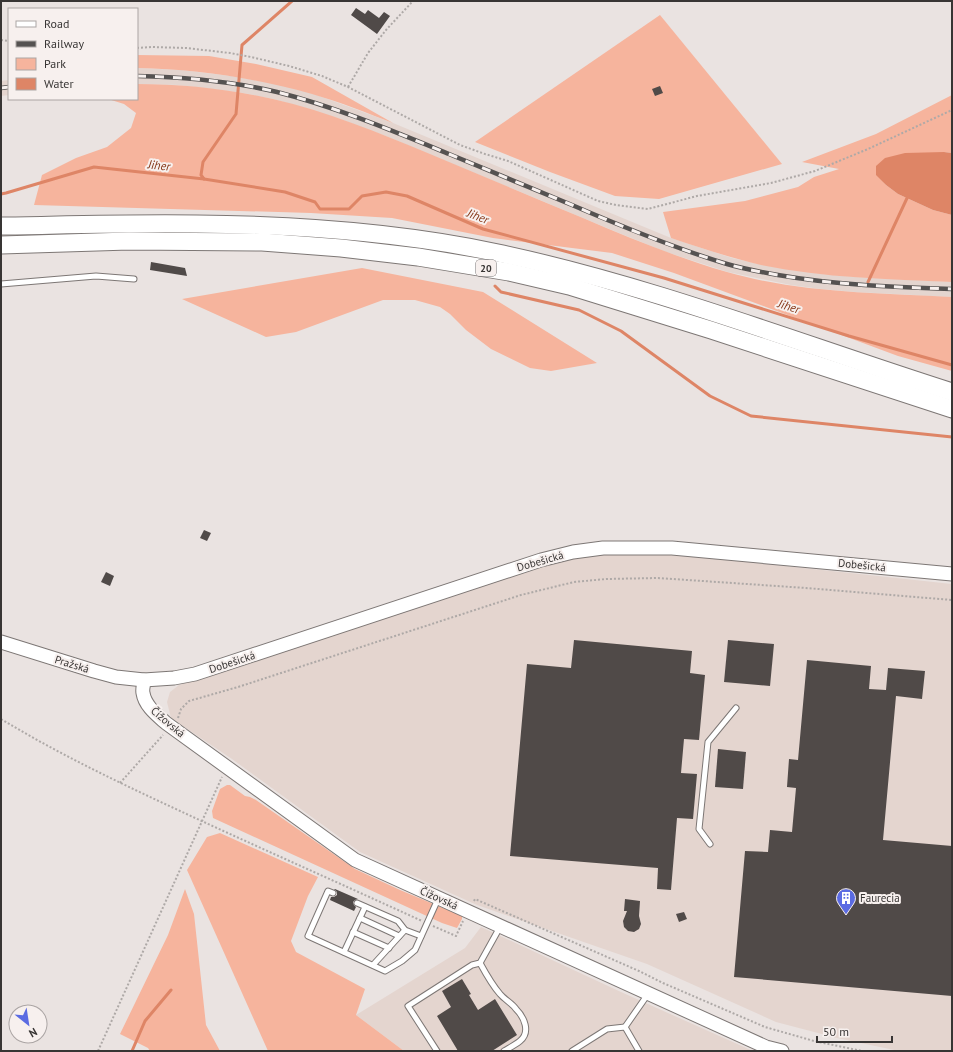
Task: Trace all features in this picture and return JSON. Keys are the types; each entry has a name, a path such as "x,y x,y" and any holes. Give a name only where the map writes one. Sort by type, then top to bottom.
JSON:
{"highway":[{"name":"20","path":"1,226 196,224 267,225 417,239 497,252 573,270 644,290 952,392"},
{"name":"20","path":"1,245 129,241 262,242 341,248 426,258 509,272 569,286 711,330 952,409"}],"street":[{"name":"Dobešická","path":"144,680 174,678 195,674 541,560 573,552 603,548 672,548 952,574"},
{"name":"Pražská","path":"1,642 116,677 144,680"},
{"name":"Čížovská","path":"144,680 143,692 145,700 149,707 157,715 355,860 766,1047 782,1051"}],"lane":[{"path":"1,284 96,276 134,279"},
{"path":"710,844 699,829 708,742 736,708"},
{"path":"333,893 328,891 308,936 385,971 402,961 415,950 439,898"},
{"path":"357,903 398,921 405,930 421,936"},
{"path":"344,952 365,907"},
{"path":"360,918 399,936"},
{"path":"437,1051 408,1006 472,965 480,963 500,926"},
{"path":"373,965 405,930"},
{"path":"353,932 389,948"},
{"path":"480,963 495,989 516,1008 524,1020 526,1027 525,1034 521,1040 504,1051"},
{"path":"572,1051 607,1029 625,1027 649,993"},
{"path":"625,1027 639,1051"}],"path":[{"path":"348,87 368,52 413,1"},
{"path":"138,48 186,48 230,53 251,57 322,76 348,87 460,145 508,161 598,201 648,209 697,196 771,183 814,171 875,146 952,110"},
{"path":"120,783 177,719 181,709 189,701 238,687 522,596 574,582 606,579 658,578 952,600"},
{"path":"1,719 120,783 456,936 475,899 765,1027 862,1051"},
{"path":"98,1051 227,766"}],"shaded area":[{"path":"138,68 181,70 231,76 277,84 314,94 393,123 671,238 732,258 763,265 822,274 952,282 952,297 821,289 791,285 728,272 666,252 388,137 340,119 273,99 243,93 179,85 138,84"},
{"path":"8,80 8,95 1,96 1,81"},
{"path":"603,554 671,555 952,584 952,1051 899,1051 837,1038 776,1022 647,964 477,905 360,852 232,759 171,718 167,702 170,692 179,685 543,565 576,557"},
{"path":"481,927 753,1051 404,1051 356,1015 465,948"}],"green space":[{"path":"660,15 782,164 659,199 615,196 475,142"},
{"path":"138,55 209,56 256,64 312,77 393,123 322,97 291,88 226,75 138,68"},
{"path":"138,84 188,86 256,95 293,104 353,123 618,233 727,272 755,279 810,288 867,293 952,297 952,371 898,356 674,273 612,253 493,238 392,218 311,213 34,205 42,175 76,158 107,147 131,128 136,113 124,104 111,100 138,100"},
{"path":"952,95 952,153 944,152 877,175 886,185 898,194 933,210 952,215 952,282 808,273 761,265 671,238 663,212 745,201 798,187 814,177 839,169 802,162 876,134"},
{"path":"362,268 483,292 597,363 551,371 530,368 491,349 466,330 450,314 440,307 415,300 383,300 296,332 266,337 182,299"},
{"path":"230,785 245,796 256,800 355,869 462,916 457,928 442,923 213,818 212,811 220,789"},
{"path":"220,833 318,877 308,896 291,941 296,952 365,989 356,1015 404,1051 268,1051 187,870 207,837"},
{"path":"185,889 194,914 206,1025 220,1051 150,1051 148,1048 120,1034 168,935"}],"water":[{"path":"905,153 952,153 952,215 933,210 898,194 876,175 876,166 885,158"}],"building":[{"path":"356,8 365,14 368,10 379,18 384,12 390,16 377,34 351,15"},
{"path":"660,86 663,93 655,96 652,89"},
{"path":"151,262 185,268 187,276 150,270"},
{"path":"204,530 211,533 207,541 200,538"},
{"path":"106,572 114,576 110,586 101,582"},
{"path":"574,640 692,651 690,673 705,675 699,740 684,739 681,773 697,774 693,819 677,818 671,890 657,889 658,868 510,856 527,664 571,668"},
{"path":"728,640 774,644 770,686 724,682"},
{"name":"Faurecia","path":"807,660 871,666 869,689 886,690 888,668 925,671 922,699 896,696 883,840 952,846 952,996 734,977 745,851 768,852 770,830 792,832 796,788 787,787 789,759 798,760"},
{"path":"718,749 746,752 743,789 715,787"},
{"path":"334,889 358,899 353,902 356,907 354,911 330,900 331,897 337,895 337,892"},
{"path":"625,899 640,901 639,916 641,924 639,929 634,932 628,931 624,927 623,921 627,911 624,911"},
{"path":"684,912 687,919 679,922 676,914"},
{"path":"462,979 478,1010 495,999 517,1035 492,1051 458,1051 437,1016 451,1007 442,991"}],"waterway":[{"path":"204,179 201,175 203,162 236,114 242,45 292,1"},
{"name":"Jiher","path":"1,194 94,167 204,179 285,192 315,202 320,209 349,209 362,196 386,192 407,196 483,229 664,278 849,336 952,365"},
{"path":"868,282 908,196"},
{"path":"495,286 501,292 579,310 621,331 710,396 751,416 952,437"},
{"path":"132,1051 145,1021 171,990"}],"railway":[{"path":"138,76 172,77 225,82 277,92 321,105 407,137 649,237 733,266 778,275 821,281 952,289"},
{"path":"1,88 8,87"}],"place":[{"name":"Faurecia","path":"846,915"}]}
